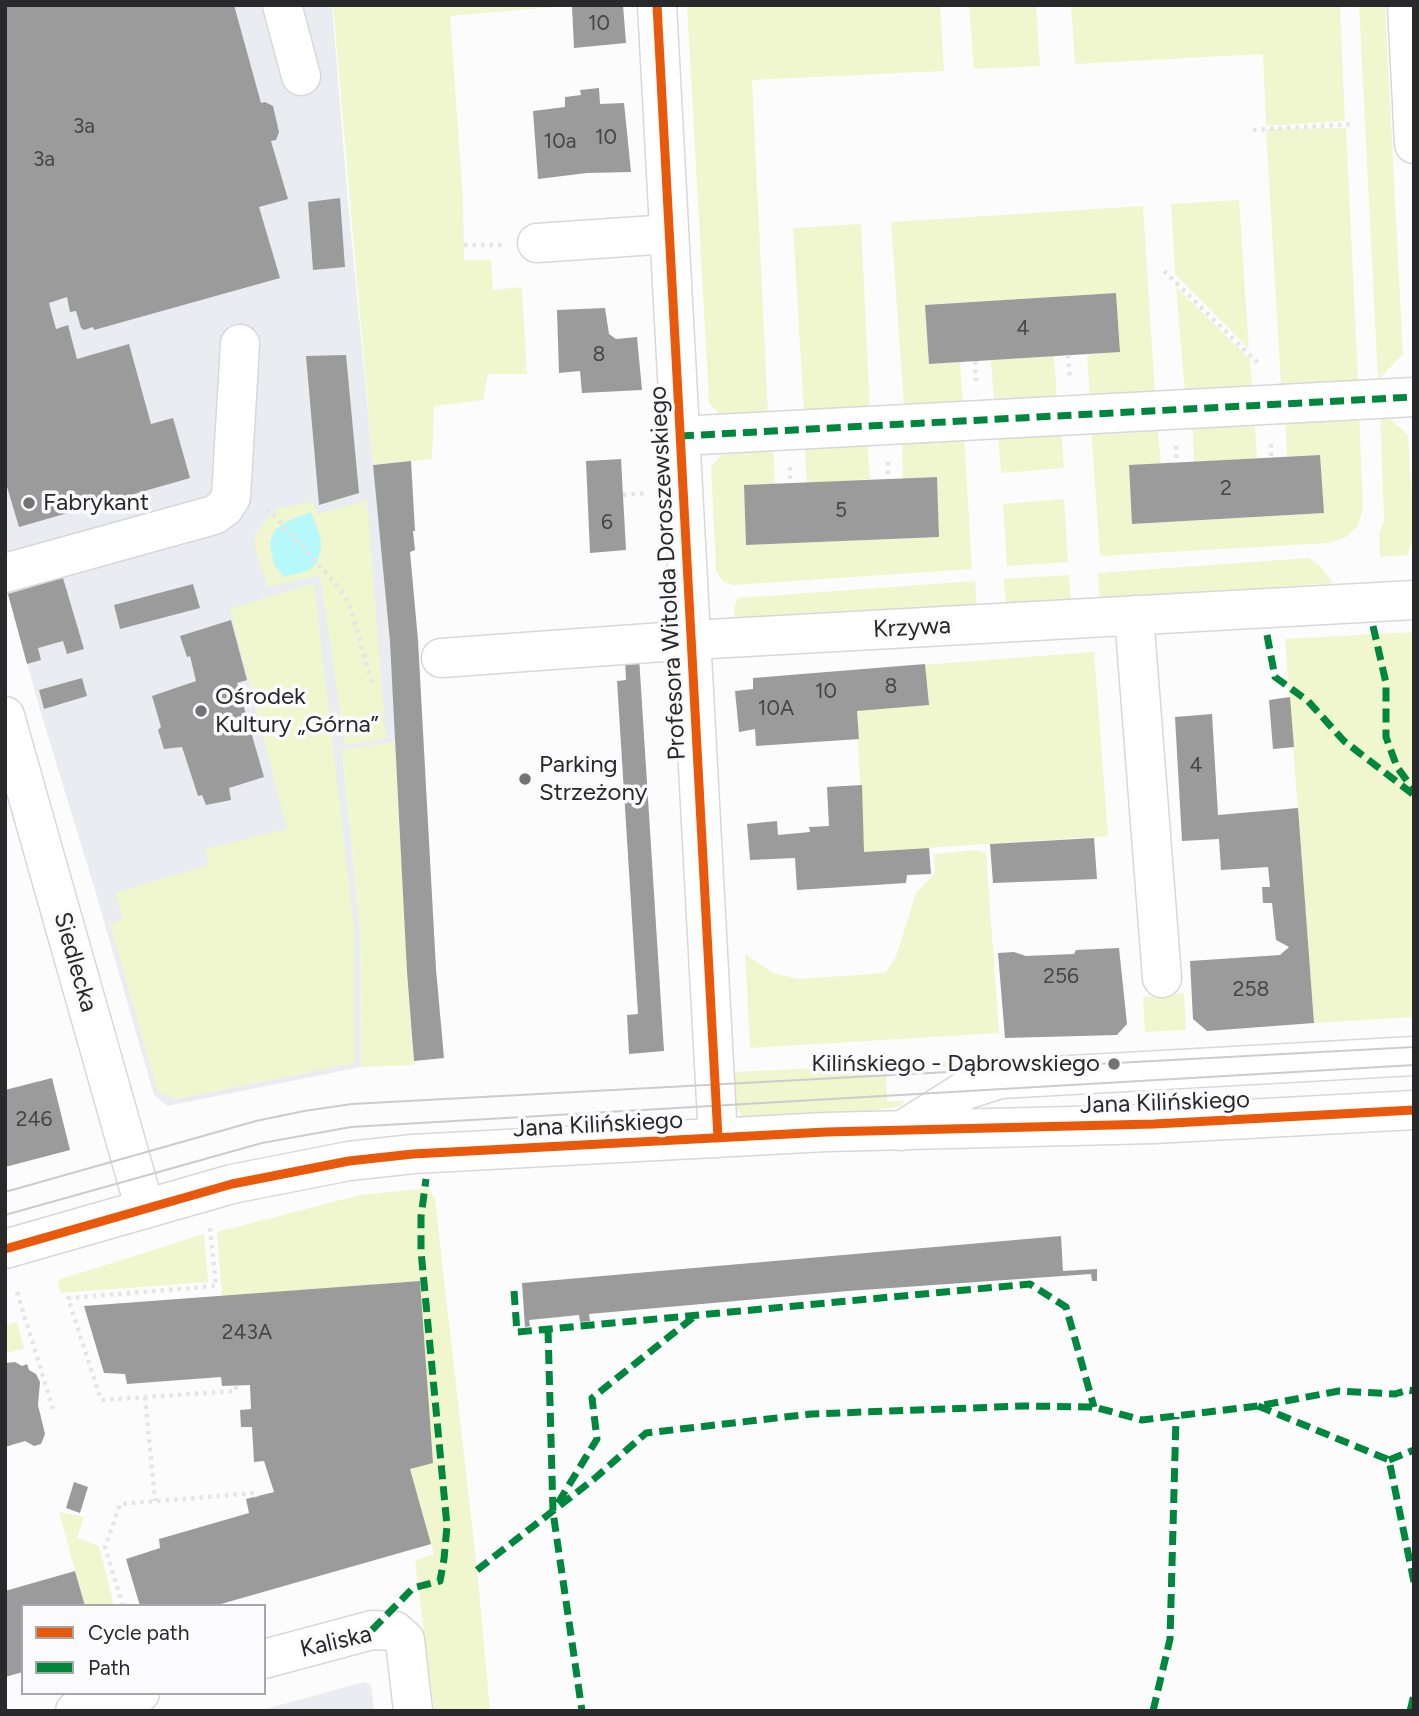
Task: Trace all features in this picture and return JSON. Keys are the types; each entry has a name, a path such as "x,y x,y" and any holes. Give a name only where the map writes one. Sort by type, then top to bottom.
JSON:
{"street":[{"path":"282,5 301,76"},
{"name":"Profesora Witolda Doroszewskiego","path":"657,5 718,1138"},
{"path":"1407,5 1414,144"},
{"path":"537,243 669,234"},
{"path":"5,573 214,515 224,508 231,497 240,345"},
{"path":"680,436 1414,397"},
{"name":"Krzywa","path":"441,658 691,640 1414,600"},
{"path":"1134,615 1162,978"},
{"name":"Siedlecka","path":"5,716 145,1209"},
{"path":"901,1131 966,1090 1000,1079 1414,1056"},
{"name":"Jana Kilińskiego","path":"5,1249 232,1184 349,1161 413,1154 718,1138 1154,1124 1414,1110"},
{"name":"Kaliska","path":"266,1658 372,1630 396,1632 405,1640 414,1711"},
{"path":"75,1711 133,1695"}],"path":[{"path":"1253,130 1355,124"},
{"path":"1164,271 1265,369"},
{"path":"271,512 336,584 349,603 373,686"},
{"path":"210,1222 216,1286 68,1298 101,1400 236,1391 236,1385"},
{"path":"17,1292 53,1409"},
{"path":"145,1396 155,1501"},
{"path":"122,1604 105,1547 120,1504 255,1493 257,1497"}],"shaded area":[{"path":"5,5 332,5 390,642 396,742 342,750 360,929 361,1067 167,1106 154,1095 5,583"},
{"path":"364,1682 371,1685 374,1711 258,1711"}],"green space":[{"path":"333,5 577,5 450,16 463,200 464,260 491,260 493,290 522,287 527,374 488,374 483,400 434,406 432,459 373,465"},
{"path":"687,5 940,5 944,71 752,80 768,414 721,416 709,403"},
{"path":"969,5 1036,5 1040,66 974,69"},
{"path":"1071,5 1340,5 1345,121 1266,126 1263,54 1075,64"},
{"path":"1359,5 1385,5 1403,354 1378,380"},
{"path":"1346,128 1358,380 1281,385 1266,129"},
{"path":"1239,200 1249,349 1175,274 1171,204"},
{"path":"1143,206 1155,395 1090,397 1087,354 1120,352 1116,293 926,305 929,364 960,362 963,403 904,407 891,222"},
{"path":"861,224 870,409 804,414 793,228"},
{"path":"1176,287 1250,359 1252,387 1185,392"},
{"path":"1054,356 1057,398 994,401 991,360"},
{"path":"1380,410 1408,435 1414,533 1408,555 1380,557 1379,533 1384,522"},
{"path":"1359,411 1363,508 1358,526 1346,537 1328,543 1100,556 1091,426 1157,422 1161,464 1129,466 1133,524 1323,513 1320,455 1287,456 1285,415"},
{"path":"1254,413 1257,458 1194,462 1192,416"},
{"path":"1061,428 1064,468 1001,473 998,432"},
{"path":"964,434 972,569 733,585 724,582 716,572 711,467 727,448 773,444 775,484 744,486 746,545 939,537 937,477 903,478 902,438"},
{"path":"867,437 870,479 807,483 804,441"},
{"path":"1064,499 1068,562 1007,566 1003,504"},
{"path":"367,500 386,739 345,745 320,575 268,587 255,549 255,533 277,509 313,502 317,514","holes":["311,513 320,535 321,548 274,564 270,543 275,530 288,521"]},
{"path":"1309,558 1321,567 1333,583 1100,600 1098,573"},
{"path":"1069,575 1071,602 1006,607 1004,579"},
{"path":"975,581 977,609 735,624 734,607 738,598"},
{"path":"314,583 354,928 355,1063 176,1099 157,1089 110,924 123,919 115,893 209,865 205,849 287,829 230,609"},
{"path":"1414,632 1414,1017 1314,1023 1285,639"},
{"path":"1094,652 1108,836 864,852 854,670"},
{"path":"396,742 414,1065 361,1067 360,929 342,750"},
{"path":"976,850 986,853 999,1033 750,1048 745,954 773,973 799,979 885,973 896,957 916,893 935,873 934,854"},
{"path":"1184,993 1186,1030 1145,1032 1143,997"},
{"path":"949,1062 949,1067 886,1070 887,1101 904,1101 902,1106 872,1111 742,1116 736,1107 732,1072"},
{"path":"429,1188 435,1199 478,1579 490,1711 434,1711 415,1560 434,1554 410,1469 432,1463 420,1281 222,1296 217,1232 360,1195"},
{"path":"204,1234 208,1282 60,1293 58,1280"},
{"path":"17,1322 24,1349 5,1353 5,1325"},
{"path":"59,1512 84,1517 77,1538 99,1546 114,1604 84,1604"}],"water":[{"path":"311,512 320,535 321,548 317,563 308,571 283,577 274,564 270,543 275,530 288,521"}],"building":[{"path":"5,5 234,5 261,103 273,106 279,132 276,140 271,141 288,199 259,207 280,278 94,330 93,327 84,330 81,328 76,311 70,312 67,297 49,303 56,329 68,325 77,359 129,344 151,424 173,418 190,478 19,527 5,480"},
{"path":"623,5 626,43 574,48 572,6"},
{"path":"599,88 600,104 624,103 631,172 587,173 538,179 533,111 565,107 565,97 581,95 580,90"},
{"path":"340,198 345,267 313,270 308,202"},
{"path":"1116,293 1120,352 929,364 925,305"},
{"path":"605,308 609,334 616,339 637,337 642,390 582,393 580,371 559,373 557,310"},
{"path":"346,355 359,493 319,505 306,356"},
{"path":"1320,455 1324,513 1132,524 1129,465"},
{"path":"621,459 626,550 590,553 586,461"},
{"path":"411,461 415,550 410,552 444,1058 414,1061 390,642 373,465"},
{"path":"937,477 939,537 746,545 744,485"},
{"path":"63,578 84,649 67,654 63,641 38,648 41,660 27,664 8,594"},
{"path":"193,584 200,608 120,629 114,605"},
{"name":"Ośrodek Kultury „Górna”","path":"231,620 247,680 237,683 264,777 229,788 231,800 206,805 202,795 198,796 182,747 164,749 152,696 196,681 190,656 187,657 180,636"},
{"path":"639,657 664,1051 629,1054 627,1015 638,1014 617,681 626,680 625,658"},
{"path":"925,664 929,705 857,711 859,739 756,746 755,729 739,732 735,691 753,689 753,678"},
{"path":"82,678 87,696 44,709 39,690"},
{"path":"1290,697 1294,747 1273,749 1269,700"},
{"path":"1212,714 1218,815 1298,808 1314,1023 1207,1031 1193,1019 1190,961 1280,955 1289,947 1276,940 1272,903 1263,903 1262,887 1270,887 1268,867 1221,870 1219,839 1182,841 1175,717"},
{"path":"862,785 864,852 929,848 931,874 907,875 906,883 797,890 795,858 750,860 747,824 777,821 778,835 810,832 809,827 829,826 827,787"},
{"path":"1094,838 1097,879 993,883 990,844"},
{"path":"1119,948 1127,1024 1117,1035 1005,1038 998,953 1014,952 1026,956 1074,954 1076,950"},
{"path":"52,1078 70,1150 5,1167 5,1090"},
{"path":"1061,1236 1063,1271 1097,1269 1097,1281 1092,1281 1091,1274 848,1291 589,1314 590,1321 580,1322 579,1315 529,1320 530,1326 525,1327 522,1283"},
{"path":"420,1281 433,1463 410,1469 431,1544 221,1604 139,1604 126,1559 160,1548 159,1539 249,1513 246,1499 274,1492 264,1461 254,1462 252,1427 241,1427 240,1410 251,1409 250,1385 222,1386 221,1377 127,1384 125,1374 104,1373 84,1306"},
{"path":"15,1362 22,1366 27,1364 40,1382 38,1405 45,1434 41,1444 34,1446 25,1441 5,1447 5,1363"},
{"path":"74,1482 88,1487 80,1513 66,1508"},
{"path":"75,1571 84,1604 21,1604 21,1673 5,1677 5,1591"}],"tram line":[{"path":"5,1192 256,1121 352,1104 1414,1047"},
{"path":"5,1215 262,1143 351,1127 1414,1065"}],"marked path":[{"path":"680,436 1414,397"},
{"path":"1373,626 1386,683 1386,737 1397,767 1413,789"},
{"path":"1267,635 1275,677 1308,701 1344,741 1414,795"},
{"path":"372,1630 413,1588 440,1581 444,1559 447,1526 421,1251 421,1217 426,1179"},
{"path":"514,1291 517,1332 1030,1284 1066,1307 1094,1407"},
{"path":"558,1503 597,1439 592,1398 695,1316"},
{"path":"548,1329 553,1512 582,1711"},
{"path":"477,1570 594,1479 646,1433 811,1414 1024,1406 1094,1407 1142,1420 1258,1406 1339,1391 1395,1394 1414,1391"},
{"path":"1258,1406 1389,1460 1414,1582"},
{"path":"1153,1711 1170,1639 1176,1417"},
{"path":"1389,1460 1414,1450"},
{"path":"1410,1711 1414,1695"}],"cycle path":[{"path":"657,5 718,1138"},
{"path":"5,1249 232,1184 349,1161 413,1154 826,1132 1154,1124 1414,1110"}],"place":[{"name":"Fabrykant","path":"29,503"},
{"name":"Ośrodek Kultury „Górna”","path":"201,711"},
{"name":"Parking Strzeżony","path":"525,779"},
{"name":"Kilińskiego - Dąbrowskiego","path":"1114,1064"}]}
